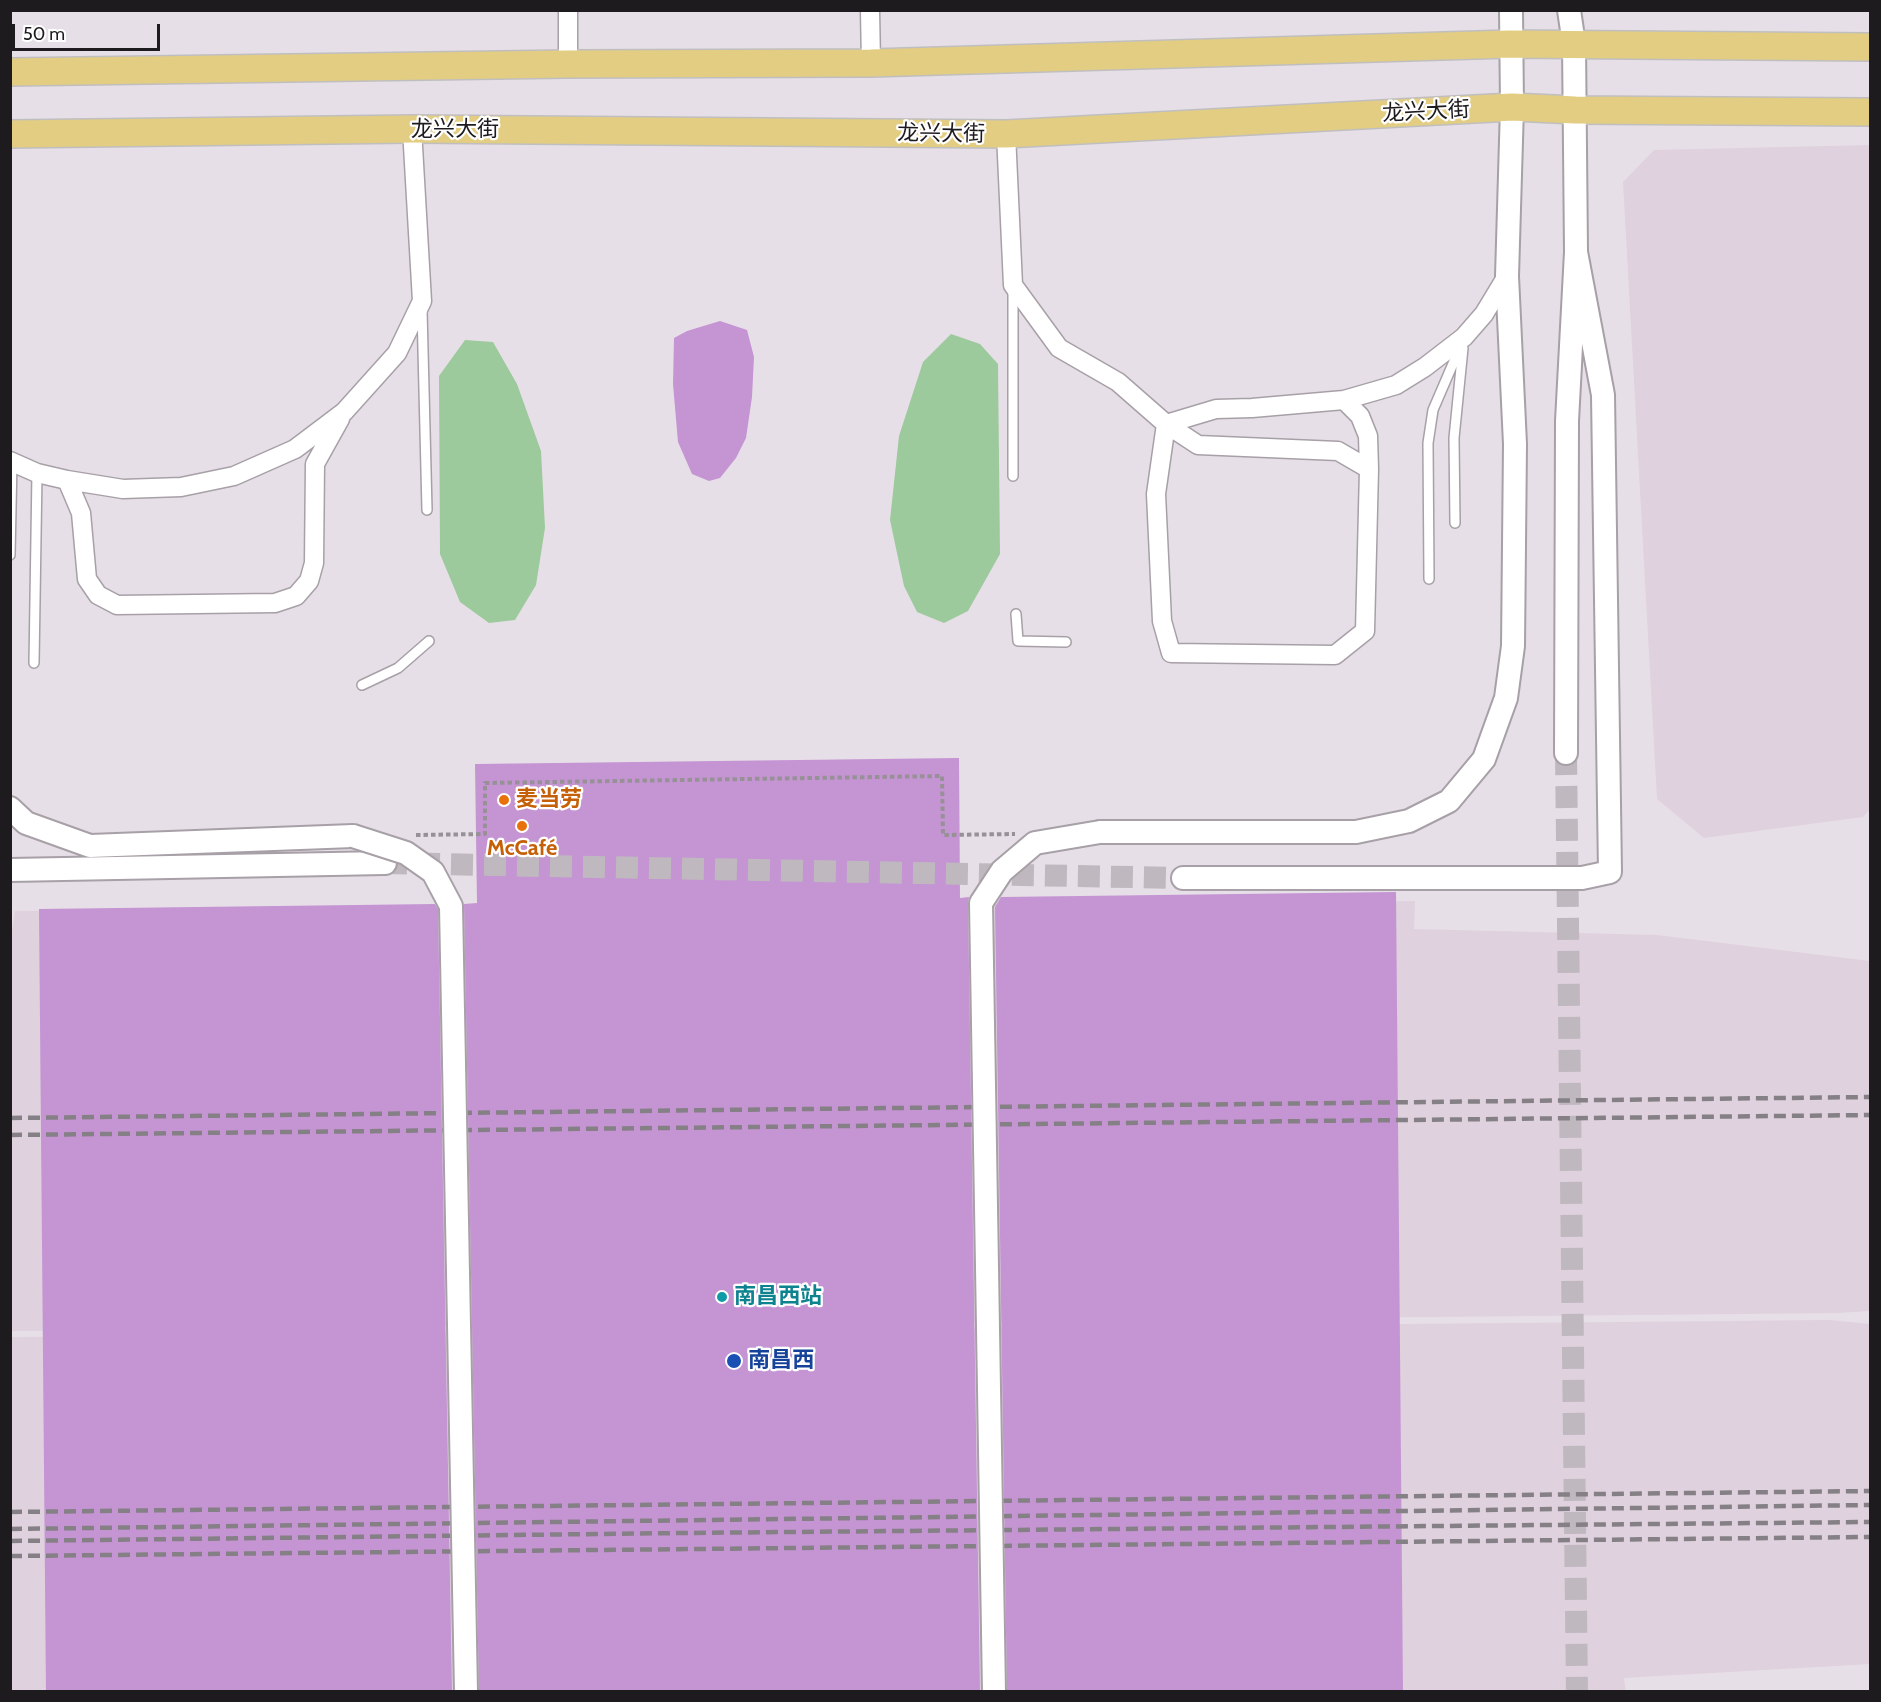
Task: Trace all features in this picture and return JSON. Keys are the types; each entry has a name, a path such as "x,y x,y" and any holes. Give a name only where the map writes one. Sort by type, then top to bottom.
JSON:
{"main road":[{"path":"10,72 568,64 871,63 1510,44 1870,47"},
{"name":"龙兴大街","path":"10,134 412,129 1006,134 1512,107 1575,110 1870,112"}],"street":[{"path":"568,10 568,64"},
{"path":"870,10 871,63"},
{"path":"994,1692 981,903 1002,871 1035,843 1100,832 1356,832 1409,821 1449,801 1484,759 1506,698 1513,646 1515,444 1507,276 1512,107 1511,10"},
{"path":"1566,753 1567,421 1576,252 1574,44 1569,10"},
{"path":"11,462 37,473 123,489 181,487 234,476 295,449 344,412 397,353 422,301 412,129"},
{"path":"1006,134 1013,285 1059,348 1118,382 1166,424 1198,445 1338,450 1370,469"},
{"path":"1183,878 1582,878 1610,872 1603,395 1576,252"},
{"path":"1166,424 1216,409 1344,400 1396,385 1425,367 1464,337 1484,314 1507,276"},
{"path":"1166,424 1156,494 1162,621 1171,653 1335,655 1365,631 1370,469 1368,436 1360,416 1344,400"},
{"path":"67,480 81,513 87,579 98,595 117,605 275,603 296,596 309,581 314,563 315,464 344,412"},
{"path":"10,808 26,823 90,846 353,836 406,853 433,872 452,906 466,1692"},
{"path":"10,870 385,863"}],"lane":[{"path":"1013,285 1013,476"},
{"path":"422,301 427,510"},
{"path":"1455,523 1454,438 1464,337"},
{"path":"1429,579 1428,443 1433,410 1464,337"},
{"path":"10,555 11,462"},
{"path":"34,663 37,473"},
{"path":"1016,614 1018,641 1065,642"},
{"path":"362,685 398,668 429,641"}],"path":[{"path":"408,835 485,834 485,783 942,776 943,835 1021,834"}],"shaded area":[{"path":"1870,145 1870,809 1863,817 1704,838 1657,799 1623,182 1654,150"},
{"path":"1415,901 1414,929 1657,935 1870,961 1870,1311 11,1331 10,945 15,911"},
{"path":"1830,1320 1870,1324 1870,1664 1624,1678 1626,1692 11,1691 10,1337"}],"green space":[{"path":"951,334 980,344 998,364 1000,554 968,611 944,623 917,612 904,586 890,520 899,436 923,362"},
{"path":"465,340 493,342 517,384 541,451 545,528 536,585 515,620 489,623 460,602 440,554 439,376"}],"building":[{"path":"720,321 747,330 754,357 752,397 746,438 736,458 720,478 709,481 692,474 678,442 673,384 674,338 687,331"},
{"name":"南昌西站","path":"959,758 960,898 969,897 980,1692 479,1692 464,904 477,903 475,764"},
{"path":"1396,892 1403,1692 1007,1692 995,907 1001,897"},
{"path":"435,904 438,909 452,1692 46,1692 39,909"}],"tunnel":[{"path":"1566,753 1577,1692"},
{"path":"385,863 1183,878"}],"railway":[{"path":"10,1118 1870,1097"},
{"path":"10,1135 1870,1115"},
{"path":"10,1512 1870,1491"},
{"path":"10,1529 1870,1505"},
{"path":"10,1541 1870,1522"},
{"path":"10,1556 1870,1537"}],"place":[{"name":"麦当劳","path":"504,800"},
{"name":"McCafé","path":"522,826"},
{"name":"南昌西站","path":"722,1297"},
{"name":"南昌西","path":"734,1361"}]}
